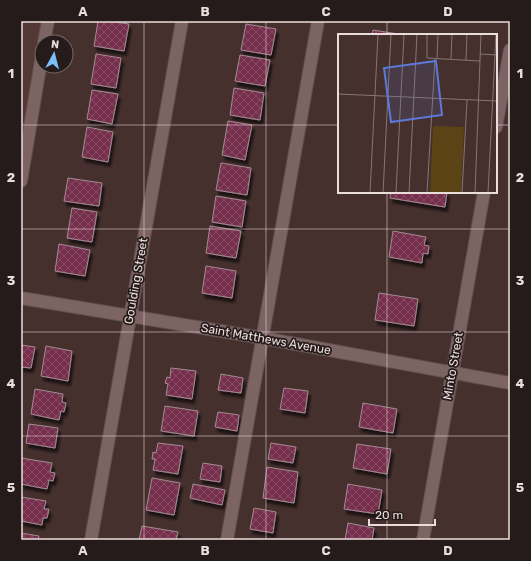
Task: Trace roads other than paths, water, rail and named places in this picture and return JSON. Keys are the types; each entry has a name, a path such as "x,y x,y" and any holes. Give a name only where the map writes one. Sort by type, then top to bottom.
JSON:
{"street":[{"path":"46,34 48,21"},
{"name":"Goulding Street","path":"91,540 182,21"},
{"path":"227,540 318,21"},
{"path":"497,122 510,50"},
{"path":"21,181 39,74"},
{"name":"Minto Street","path":"423,540 484,193"},
{"name":"Saint Matthews Avenue","path":"21,298 263,338 452,374 510,383"}]}
